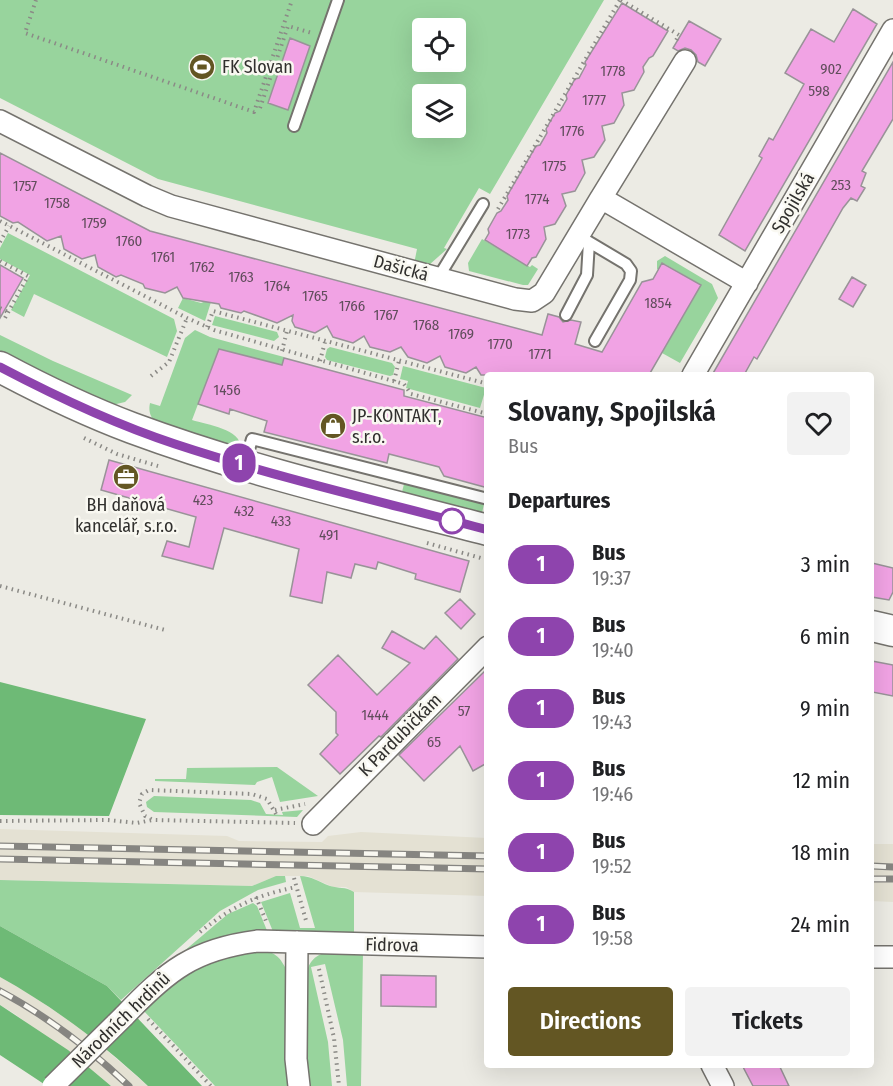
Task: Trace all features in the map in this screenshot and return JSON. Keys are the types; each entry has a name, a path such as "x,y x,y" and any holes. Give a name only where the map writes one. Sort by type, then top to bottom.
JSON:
{"main road":[{"path":"0,367 69,402 130,428 244,465 376,486 484,528"},
{"path":"874,626 893,631"}],"street":[{"name":"Spojilská","path":"695,372 893,30"},
{"name":"Dašická","path":"0,121 171,206 515,299 532,301 544,293 584,239 601,198 677,56"},
{"path":"601,198 747,283"},
{"name":"K Pardubičkám","path":"313,824 484,651"},
{"path":"299,1086 296,1059 302,935"},
{"name":"Fidrova","path":"302,935 484,947"},
{"name":"Národních hrdinů","path":"53,1086 170,972 206,953 238,944 302,935"},
{"path":"874,957 893,957"},
{"path":"714,1068 723,1086"}],"lane":[{"path":"294,126 338,0"},
{"path":"438,278 483,204"},
{"path":"566,315 587,275 584,239"},
{"path":"584,239 626,264 631,271 630,280 595,341"},
{"path":"376,486 484,499"}],"path":[{"path":"36,0 25,33 254,112 292,0"},
{"path":"496,211 621,0 679,35 677,56"},
{"path":"260,108 288,26 325,37"},
{"path":"0,221 207,327 282,351 404,384 411,394 484,413"},
{"path":"0,242 9,226"},
{"path":"0,261 28,276 5,318"},
{"path":"0,308 8,312"},
{"path":"207,327 213,311 484,383"},
{"path":"151,376 169,362 187,318"},
{"path":"282,351 287,332"},
{"path":"320,361 325,342"},
{"path":"394,381 399,361"},
{"path":"423,541 484,559"},
{"path":"0,586 165,630"},
{"path":"153,820 145,816 139,803 144,792 154,789 260,795 267,799 275,812 305,804"},
{"path":"0,821 108,820 137,824 153,820 313,824"},
{"path":"294,878 302,935"},
{"path":"256,897 296,887"},
{"path":"318,966 334,1038 339,1086"},
{"path":"129,1010 211,1086"}],"shaded area":[{"path":"0,829 227,836 239,841 322,842 328,836 361,832 484,838 484,896 354,892 346,887 333,887 308,876 276,876 252,886 0,880"},
{"path":"874,844 893,844 893,902 874,901"},
{"path":"0,977 83,1030 148,1086 111,1086 0,1005"}],"green space":[{"path":"0,0 604,0 490,194 479,188 444,248 447,249 429,265 414,264 417,249 158,179 0,98"},
{"path":"8,233 174,319 177,331 167,357 34,294 24,317 11,310 30,275 0,259 0,248"},
{"path":"482,239 530,267 532,265 538,269 528,285 469,271 468,263"},
{"path":"665,256 712,284 718,298 680,363 662,353 700,287 699,284 665,264 659,270 657,269 657,261"},
{"path":"183,298 201,303 211,302 205,321 178,308"},
{"path":"215,316 277,332 279,337 274,341 212,325"},
{"path":"195,330 210,337 284,357 282,365 219,349 192,420 231,433 240,443 241,450 156,424 150,414 150,403 160,406 185,338"},
{"path":"0,335 132,395 125,402 112,405 51,378 0,351"},
{"path":"330,347 392,363 395,367 393,375 327,360 325,357"},
{"path":"403,366 484,387 484,395 480,408 406,388 408,381 400,379"},
{"path":"404,484 484,504 482,513 402,492"},
{"path":"0,682 146,719 109,816 0,815"},
{"path":"277,767 318,796 280,802 272,777 257,782 255,785 155,781 155,779 186,779 187,768"},
{"path":"154,796 251,800 260,803 266,814 283,815 282,812 303,810 297,817 154,812 147,807 146,802"},
{"path":"276,876 285,876 286,882 258,890 220,911 121,1000 107,986 0,926 0,880 252,886"},
{"path":"300,876 354,892 354,936 274,934 261,902 290,893 300,928 315,928"},
{"path":"253,903 257,906 268,933 177,957 228,914"},
{"path":"0,926 107,986 202,1086 148,1086 77,1027 0,977"},
{"path":"250,949 262,950 275,955 285,967 288,1086 215,1086 142,1009 192,969"},
{"path":"363,952 361,1086 347,1086 343,1040 325,964 311,967 328,1042 332,1086 310,1086 305,1043 308,968 317,956 324,953"},
{"path":"0,1005 68,1050 111,1086 47,1086 0,1055"}],"building":[{"path":"622,3 668,31 653,56 643,67 644,72 634,90 622,93 624,105 614,123 602,126 605,140 594,157 582,160 585,173 575,191 562,194 566,206 555,224 544,227 546,239 536,257 532,258 527,266 485,240 489,233 488,229 508,200 507,196 536,146 540,145 547,133 546,129 555,113 560,111 575,79 579,78 586,65 585,62"},
{"path":"853,9 877,24 745,251 719,235 762,158 759,156 769,138 773,140 804,84 785,73 811,29 834,42"},
{"path":"689,21 721,39 705,66 698,62 691,50 685,48 678,51 673,48"},
{"path":"290,38 310,46 288,110 268,103"},
{"path":"893,62 893,119 862,171 866,173 861,186 865,188 857,201 851,198 843,208 757,359 754,357 746,372 714,372"},
{"path":"0,153 150,231 542,335 548,314 559,317 563,322 571,320 581,322 575,344 602,352 642,282 653,279 662,263 701,285 651,372 484,372 484,375 481,375 476,367 466,373 445,367 440,356 427,363 408,357 401,347 390,352 370,347 364,336 353,343 333,337 327,326 315,333 295,327 292,321 293,315 277,323 244,311 241,313 221,308 219,304 183,298 177,287 165,293 145,288 143,284 121,275 116,277 98,267 95,255 82,259 64,249 61,236 47,241 18,222 13,223 0,216"},
{"path":"0,265 23,278 0,318"},
{"path":"852,277 866,285 853,307 839,299"},
{"path":"219,349 282,365 284,358 404,390 404,396 484,417 484,487 444,476 439,467 389,454 387,463 264,432 267,421 230,409 229,414 198,404"},
{"path":"109,460 469,561 460,592 415,579 416,574 378,562 376,569 355,564 351,578 327,572 322,603 290,596 299,549 224,528 213,569 162,556 167,541 189,547 196,517 101,490"},
{"path":"874,563 893,568 893,592 889,600 874,597"},
{"path":"460,599 475,614 461,629 445,613"},
{"path":"392,631 424,649 436,636 458,659 381,737 379,736 340,774 320,754 338,735 336,733 336,712 308,685 338,655 377,695 410,663 382,648"},
{"path":"874,661 893,665 893,696 874,692"},
{"path":"484,672 484,765 473,771 460,746 424,781 399,755"},
{"path":"381,975 436,976 436,1007 381,1006"},
{"path":"744,1068 780,1068 789,1086 753,1086"}],"railway":[{"path":"0,846 484,856"},
{"path":"0,859 484,869"},
{"path":"874,866 893,867"},
{"path":"874,879 893,879"},
{"path":"0,991 35,1011 68,1034 129,1086"}],"bus line":[{"name":"1","path":"0,367 91,412 175,444 484,529"}],"place":[{"name":"FK Slovan","path":"202,67"},
{"name":"JP-KONTAKT, s.r.o.","path":"333,426"},
{"name":"BH daňová kancelář, s.r.o.","path":"126,477"}]}
